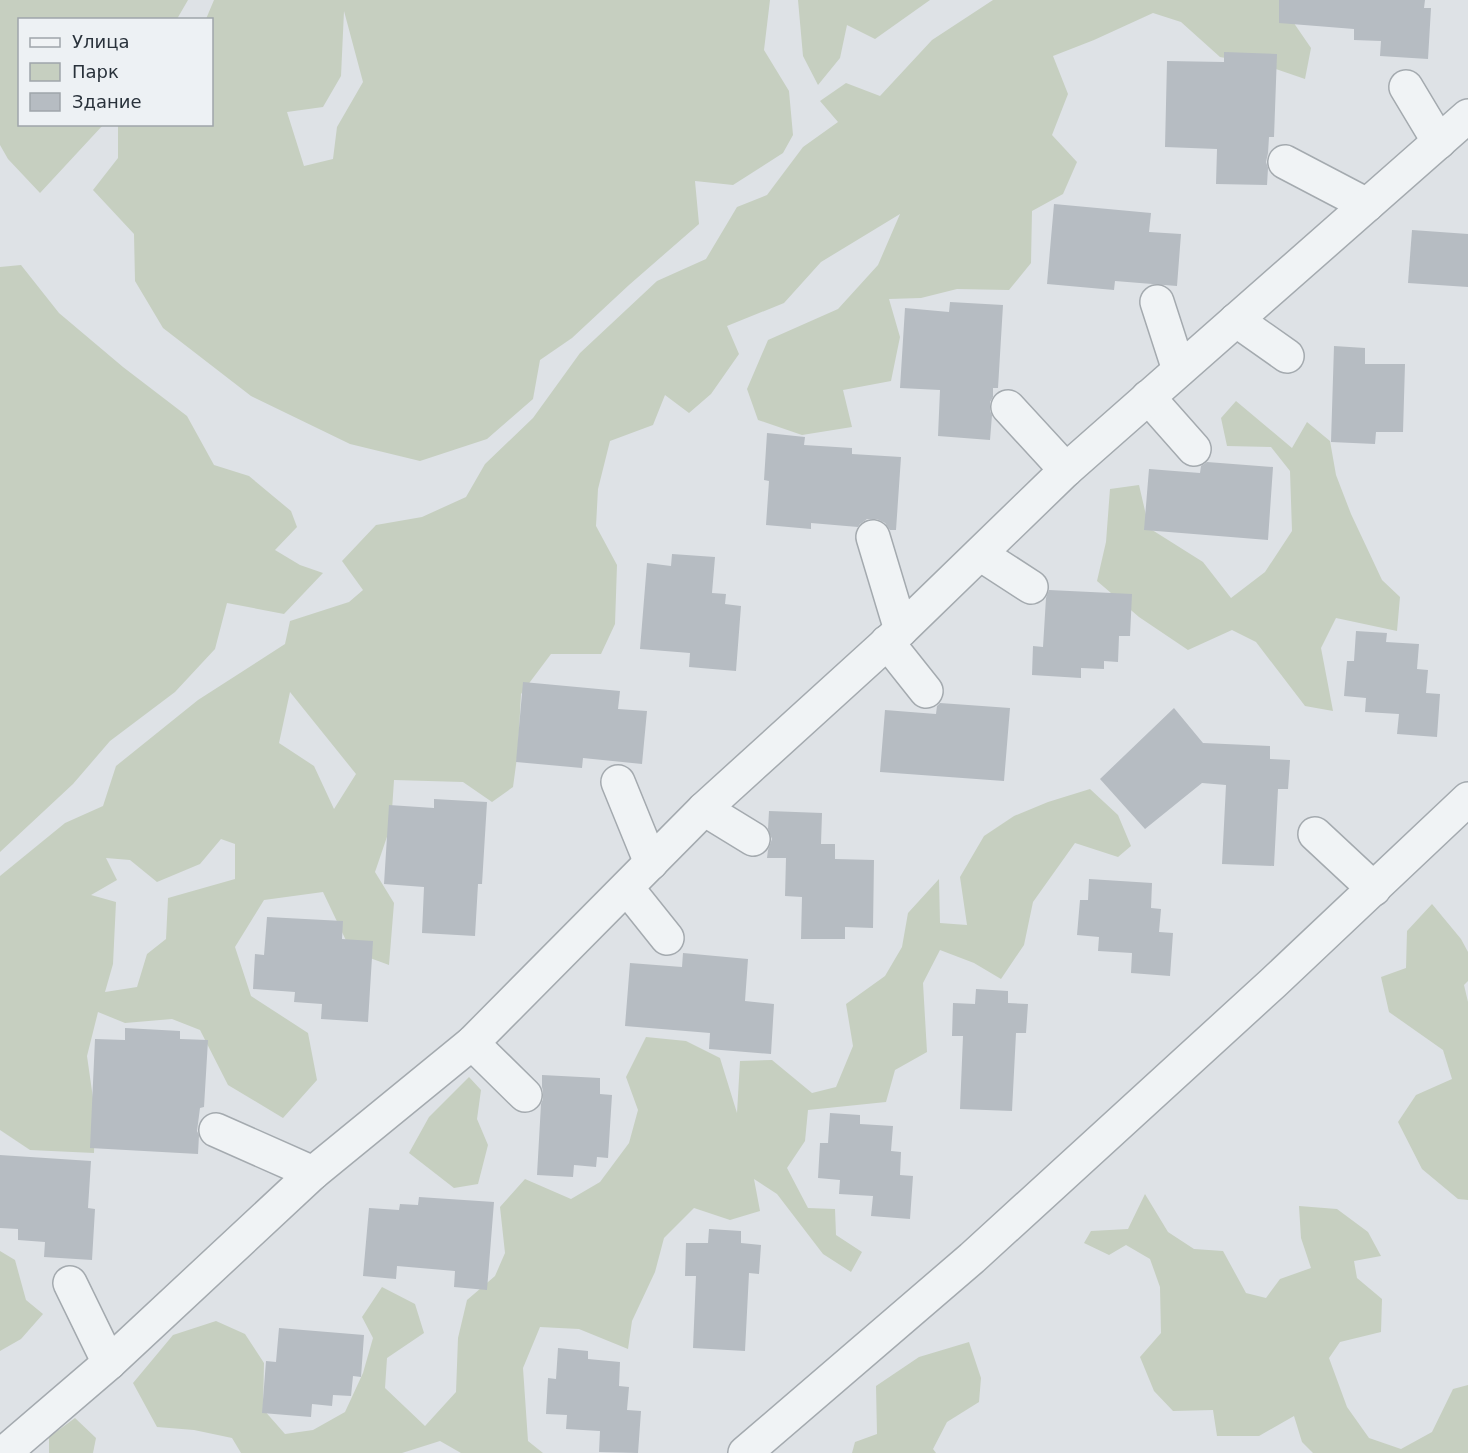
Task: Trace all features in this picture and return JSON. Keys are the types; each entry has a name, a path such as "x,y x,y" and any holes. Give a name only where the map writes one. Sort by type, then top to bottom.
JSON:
{"lane":[{"path":"1406,87 1438,142"},
{"path":"4,1453 109,1363 313,1173 472,1043 704,809 894,636 1066,470 1468,116"},
{"path":"1285,162 1367,205"},
{"path":"1157,302 1179,370"},
{"path":"1236,320 1287,356"},
{"path":"1148,397 1194,449"},
{"path":"1008,406 1066,470"},
{"path":"873,537 894,636 926,691"},
{"path":"980,554 1031,587"},
{"path":"618,782 651,864"},
{"path":"745,1453 972,1258 1273,983 1468,799"},
{"path":"704,809 753,839"},
{"path":"1315,834 1374,889"},
{"path":"627,888 667,938"},
{"path":"472,1043 525,1095"},
{"path":"216,1130 313,1173"},
{"path":"70,1283 109,1363"}],"green space":[{"path":"0,0 188,0 178,18 18,18 18,126 102,126 40,193 8,159 0,145"},
{"path":"214,0 770,0 764,50 789,91 793,135 783,153 733,185 695,181 699,224 572,338 540,360 533,399 487,439 420,461 350,444 251,396 163,328 135,281 134,234 93,190 118,158 118,126 213,126 213,18 206,18","holes":["344,11 363,82 337,127 333,159 304,166 287,112 323,107 341,76"]},
{"path":"798,0 930,0 875,39 847,25 840,58 818,85 803,56"},
{"path":"993,0 1294,0 1287,13 1311,48 1305,79 1267,66 1220,57 1181,22 1153,13 1053,56 1068,94 1052,135 1077,162 1063,194 1032,211 1031,263 1009,290 957,289 921,298 889,299 900,337 891,381 843,390 852,427 802,435 758,420 747,389 768,340 838,309 878,265 900,214 821,262 784,303 727,326 739,354 711,394 689,413 665,395 653,425 610,441 598,489 596,526 617,565 615,624 601,654 551,654 521,694 518,750 513,787 492,802 463,782 394,780 391,825 375,872 394,903 389,965 351,951 323,892 264,900 235,947 251,996 308,1033 317,1080 283,1118 228,1085 200,1030 172,1019 125,1023 98,1012 87,1056 95,1112 94,1153 30,1150 0,1130 0,876 65,823 103,806 116,766 198,700 285,644 290,621 349,602 363,590 342,561 376,525 422,517 466,497 485,464 533,418 580,353 657,281 706,259 737,207 767,195 803,147 838,122 820,101 846,83 880,96 932,40","holes":["290,692 356,774 334,809 314,766 279,743","221,839 235,844 235,879 168,898 166,939 147,954 137,987 105,992 113,964 116,902 91,895 117,880 106,858 130,860 157,882 200,864"]},
{"path":"21,265 59,313 123,367 187,416 214,465 249,476 291,511 297,527 275,550 300,565 323,573 284,614 227,603 215,649 175,692 110,741 73,784 0,852 0,267"},
{"path":"1236,401 1292,448 1307,422 1330,441 1336,475 1351,514 1382,580 1400,597 1397,631 1336,618 1321,648 1333,711 1305,706 1256,642 1232,630 1188,650 1139,617 1097,581 1106,542 1110,489 1139,485 1149,528 1203,562 1231,598 1265,572 1292,531 1290,471 1271,447 1227,446 1221,418"},
{"path":"1090,789 1118,815 1131,846 1118,857 1075,843 1033,902 1024,945 1001,979 974,963 940,950 923,983 927,1052 895,1070 886,1102 808,1110 805,1141 787,1168 808,1208 835,1209 836,1235 862,1252 851,1272 823,1254 777,1194 754,1179 760,1211 730,1220 694,1208 664,1238 655,1272 632,1321 628,1349 579,1329 540,1327 523,1368 528,1441 543,1453 461,1453 440,1441 402,1453 241,1453 232,1438 194,1430 157,1427 133,1383 173,1335 216,1321 245,1334 264,1363 263,1409 285,1434 313,1430 345,1412 363,1373 373,1338 362,1317 382,1287 415,1304 424,1333 387,1358 385,1388 425,1426 456,1392 458,1338 467,1300 495,1276 505,1253 500,1207 525,1179 571,1199 600,1182 629,1143 638,1110 626,1077 646,1037 686,1041 720,1058 737,1113 740,1061 772,1060 812,1093 836,1087 853,1046 846,1004 885,976 902,947 908,913 939,879 940,923 967,925 960,877 984,836 1014,816 1048,802"},
{"path":"1432,904 1461,939 1468,952 1468,981 1464,985 1468,1002 1468,1200 1458,1199 1422,1169 1398,1122 1416,1095 1452,1079 1443,1050 1389,1012 1381,977 1406,968 1407,931"},
{"path":"469,1077 481,1090 477,1119 488,1145 478,1184 454,1188 409,1153 429,1117"},
{"path":"1145,1194 1168,1232 1194,1249 1223,1251 1246,1293 1266,1298 1280,1279 1311,1268 1301,1238 1299,1206 1337,1209 1368,1232 1381,1256 1354,1261 1357,1278 1382,1299 1381,1332 1340,1342 1329,1358 1347,1407 1369,1438 1401,1449 1432,1432 1453,1389 1468,1385 1468,1453 1313,1453 1302,1442 1294,1416 1259,1436 1217,1436 1213,1410 1173,1411 1154,1391 1140,1357 1161,1333 1160,1287 1150,1259 1126,1245 1109,1255 1084,1243 1091,1231 1128,1229"},
{"path":"0,1251 15,1260 26,1300 43,1314 21,1339 0,1351"},
{"path":"969,1342 981,1378 979,1402 947,1422 933,1449 936,1453 852,1453 855,1442 877,1434 876,1386 919,1357"},
{"path":"75,1418 96,1438 93,1453 49,1453 49,1437"}],"building":[{"path":"1279,0 1425,0 1424,8 1431,8 1428,59 1380,56 1381,41 1354,40 1354,29 1279,23"},
{"path":"1224,52 1277,54 1274,137 1269,137 1266,162 1267,185 1216,184 1217,149 1165,147 1167,61 1224,62"},
{"path":"1054,204 1151,213 1149,232 1181,234 1177,286 1115,281 1114,290 1047,284"},
{"path":"1412,230 1468,234 1468,287 1408,283"},
{"path":"950,302 1003,305 998,388 993,388 993,397 990,402 992,415 990,440 938,436 940,390 900,388 905,308 949,312"},
{"path":"1334,346 1365,348 1365,364 1405,364 1403,432 1376,432 1375,444 1331,442"},
{"path":"767,433 805,437 804,445 852,448 852,454 901,457 896,530 890,530 885,523 877,519 867,519 858,527 811,523 811,529 766,525 769,481 764,480"},
{"path":"1207,462 1273,467 1268,540 1144,530 1149,469 1200,473 1201,466"},
{"path":"672,554 715,557 712,593 726,594 725,604 741,606 736,671 689,667 690,653 640,649 647,563 671,566"},
{"path":"1049,590 1132,594 1130,636 1119,636 1118,662 1104,661 1104,669 1081,668 1081,678 1032,675 1033,646 1043,647 1046,598"},
{"path":"1356,631 1387,633 1386,642 1419,644 1417,669 1428,670 1426,693 1440,694 1437,737 1397,734 1399,714 1365,712 1366,698 1344,696 1347,661 1354,661"},
{"path":"523,682 620,691 618,709 647,711 642,764 583,758 582,768 516,762"},
{"path":"940,703 1010,708 1004,781 880,772 885,710 936,714"},
{"path":"1174,708 1203,743 1270,746 1270,759 1290,760 1288,789 1278,789 1274,866 1222,864 1226,785 1202,783 1145,829 1100,779"},
{"path":"434,799 487,802 482,884 478,884 475,936 422,933 424,887 384,884 389,805 434,808"},
{"path":"769,811 822,813 821,844 835,844 835,859 874,860 873,928 845,927 845,939 801,939 802,897 785,896 786,858 767,858 772,839 768,829"},
{"path":"1089,879 1152,883 1151,908 1161,909 1159,932 1173,933 1170,976 1131,973 1132,953 1098,951 1099,937 1077,935 1080,900 1088,900"},
{"path":"267,917 343,921 342,939 373,941 368,1022 321,1019 322,1004 294,1002 295,992 253,989 255,954 264,955"},
{"path":"683,953 748,959 745,1001 774,1004 771,1054 709,1049 710,1033 625,1026 630,963 682,967"},
{"path":"976,989 1008,991 1008,1003 1028,1004 1026,1033 1016,1033 1012,1111 960,1109 963,1036 952,1036 953,1003 975,1004"},
{"path":"125,1028 180,1031 180,1039 208,1040 204,1107 200,1108 197,1131 199,1135 198,1154 90,1148 95,1039 125,1040"},
{"path":"542,1075 600,1078 600,1094 612,1095 608,1158 597,1157 596,1167 574,1165 573,1177 537,1175 543,1099"},
{"path":"830,1113 860,1115 860,1124 893,1126 891,1151 901,1152 900,1175 913,1176 910,1219 871,1216 873,1196 839,1194 840,1180 818,1178 820,1143 828,1143"},
{"path":"0,1155 91,1161 88,1208 95,1209 92,1260 44,1257 45,1242 18,1240 18,1229 0,1228"},
{"path":"419,1197 494,1202 487,1290 454,1287 455,1271 397,1266 396,1279 363,1276 369,1208 399,1210 400,1204 418,1205"},
{"path":"709,1229 741,1231 741,1243 761,1245 759,1274 749,1273 745,1351 693,1348 696,1276 685,1276 686,1243 708,1243"},
{"path":"279,1328 364,1335 361,1377 353,1376 351,1396 333,1395 332,1406 312,1404 311,1417 262,1413 266,1361 276,1362"},
{"path":"558,1348 588,1351 588,1359 620,1362 619,1386 629,1387 627,1410 641,1411 638,1453 599,1452 600,1431 566,1429 567,1415 546,1414 548,1378 556,1379"}]}
